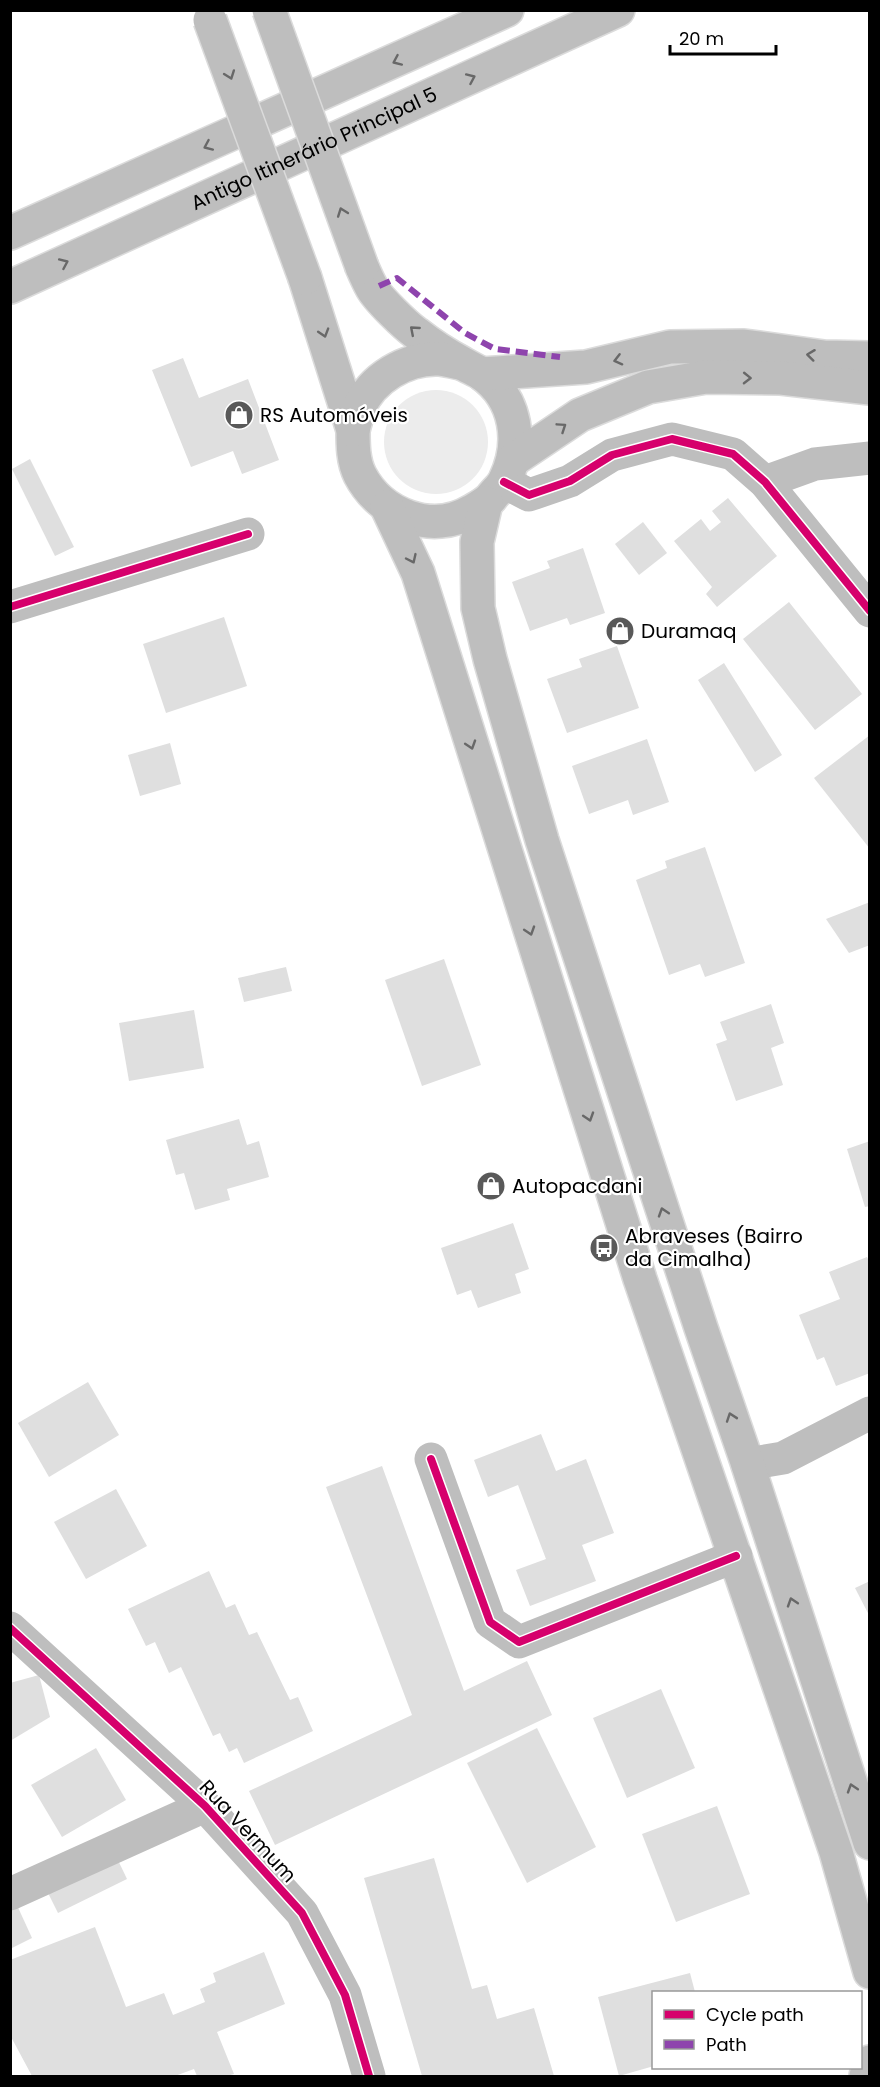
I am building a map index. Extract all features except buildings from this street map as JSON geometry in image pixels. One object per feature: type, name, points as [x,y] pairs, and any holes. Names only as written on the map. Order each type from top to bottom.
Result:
[{"type":"main road","points":[[269,10],[372,289],[415,332],[472,369],[500,391],[511,412],[516,436],[501,482],[477,542],[478,608],[490,659],[546,851],[870,1843]]},
{"type":"main road","points":[[10,233],[507,10]]},
{"type":"main road","name":"Antigo Itinerário Principal 5","points":[[10,287],[618,10]]},
{"type":"main road","points":[[208,15],[305,278],[353,430]]},
{"type":"main road","points":[[870,358],[824,357],[744,346],[670,347],[586,367],[472,369],[437,359],[413,362],[391,371],[368,393],[360,407],[353,430],[353,452],[359,473],[371,492],[387,507],[411,518],[437,522],[463,516],[580,415],[648,387],[706,377],[782,378],[870,388]]},
{"type":"main road","points":[[501,482],[529,495],[570,481],[612,455],[672,439],[733,454],[765,482],[870,611]]},
{"type":"main road","points":[[765,482],[815,464],[870,458]]},
{"type":"main road","points":[[387,507],[418,573],[634,1260],[836,1852],[870,1972]]},
{"type":"main road","points":[[10,608],[248,534]]},
{"type":"main road","points":[[748,1464],[783,1458],[870,1413]]},
{"type":"main road","points":[[431,1459],[490,1622],[519,1642],[736,1556]]},
{"type":"main road","name":"Rua Vermum","points":[[16,1642],[205,1806],[302,1913],[345,1995],[369,2076]]},
{"type":"main road","points":[[10,1894],[205,1806]]},
{"type":"main road","points":[[866,2076],[870,2062]]},
{"type":"shaded area","points":[[436,390],[456,394],[473,405],[484,422],[488,442],[484,462],[473,479],[456,490],[436,494],[416,490],[399,479],[388,462],[384,442],[388,422],[399,405],[416,394]]},
{"type":"marked path","points":[[379,286],[397,278],[465,333],[495,349],[560,357]]},
{"type":"cycle path","points":[[504,482],[529,495],[570,481],[612,455],[672,439],[733,454],[765,482],[870,611]]},
{"type":"cycle path","points":[[10,607],[248,534]]},
{"type":"cycle path","points":[[431,1459],[490,1622],[519,1642],[736,1556]]},
{"type":"cycle path","points":[[10,1628],[205,1806],[302,1913],[345,1995],[369,2076]]},
{"type":"place","name":"RS Automóveis","points":[[239,415]]},
{"type":"place","name":"Duramaq","points":[[620,631]]},
{"type":"place","name":"Autopacdani","points":[[491,1186]]},
{"type":"place","name":"Abraveses (Bairro da Cimalha)","points":[[604,1248]]}]
